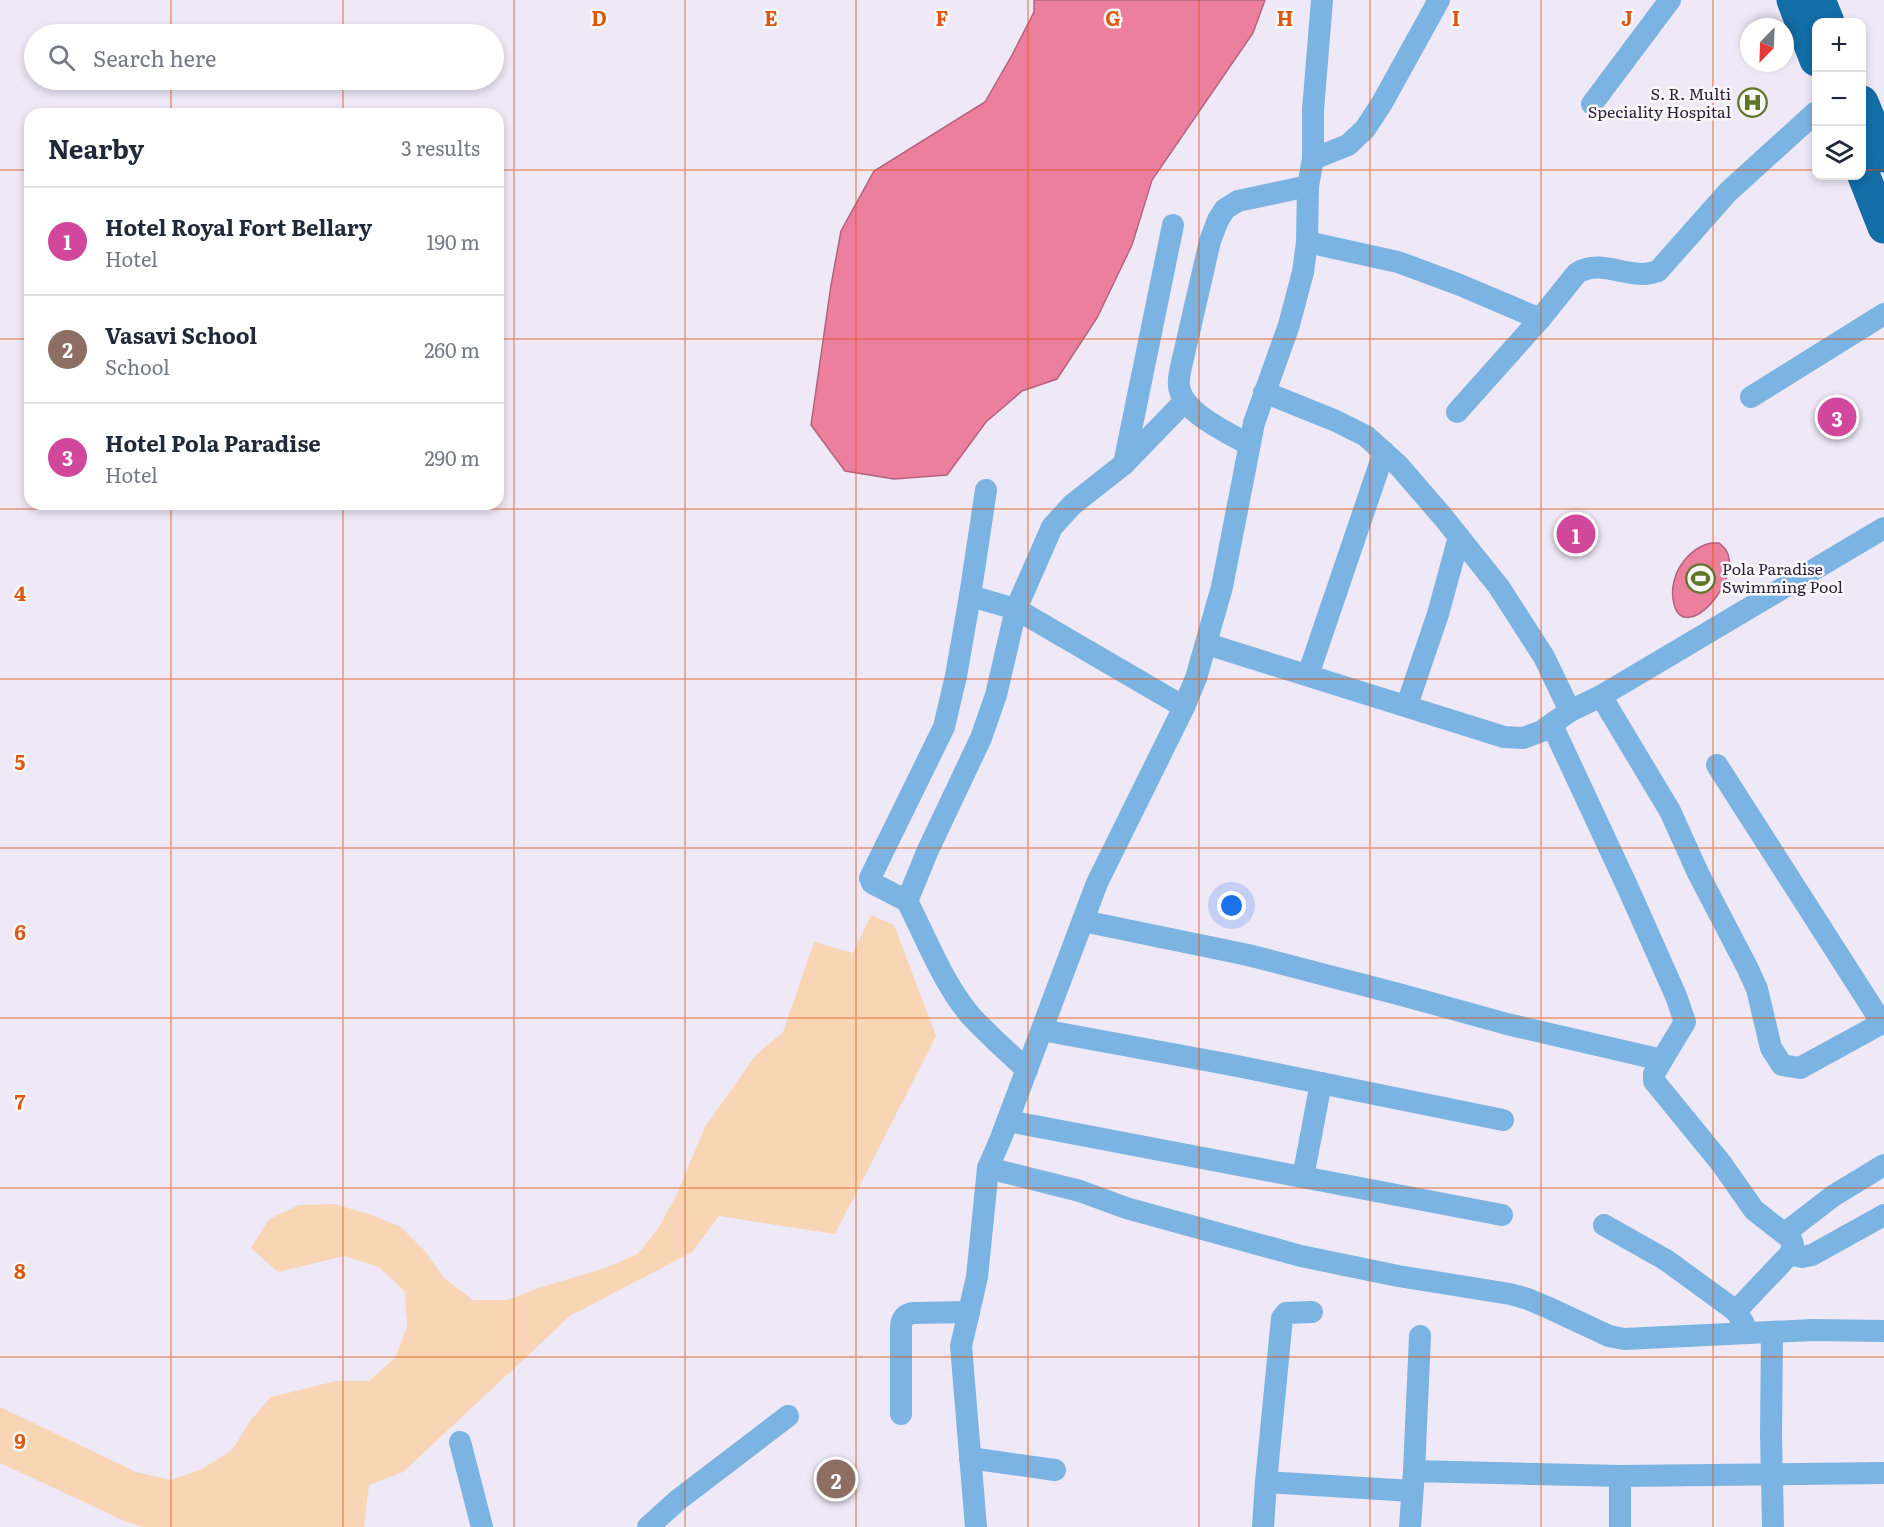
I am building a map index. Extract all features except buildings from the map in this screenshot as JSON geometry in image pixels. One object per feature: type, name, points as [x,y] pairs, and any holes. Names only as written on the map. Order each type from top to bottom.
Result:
[{"type":"highway","points":[[1793,0],[1812,50]]},
{"type":"highway","points":[[1819,0],[1826,18]]},
{"type":"highway","points":[[1866,116],[1878,158],[1884,227]]},
{"type":"street","points":[[976,1527],[961,1346],[977,1277],[988,1168],[1097,883],[1184,707],[1207,644],[1222,587],[1249,445],[1264,392],[1289,325],[1303,272],[1307,242],[1308,186],[1313,159],[1313,110],[1322,0]]},
{"type":"street","points":[[1313,159],[1348,145],[1365,129],[1382,103],[1439,0]]},
{"type":"street","points":[[1592,104],[1670,0]]},
{"type":"street","points":[[1457,412],[1540,319],[1577,273],[1585,268],[1595,267],[1640,274],[1658,271],[1728,192],[1812,116]]},
{"type":"street","points":[[1249,445],[1205,419],[1184,402],[1179,386],[1181,367],[1210,242],[1218,219],[1225,209],[1238,201],[1308,186]]},
{"type":"street","points":[[1124,464],[1173,225]]},
{"type":"street","points":[[1307,242],[1398,262],[1540,319]]},
{"type":"street","points":[[1751,397],[1884,314]]},
{"type":"street","points":[[1264,392],[1336,421],[1366,436],[1399,466],[1499,587],[1544,657],[1570,711]]},
{"type":"street","points":[[907,901],[928,850],[981,738],[996,695],[1016,609],[1052,527],[1072,505],[1124,464],[1184,402]]},
{"type":"street","points":[[1308,675],[1384,452]]},
{"type":"street","points":[[986,490],[956,676],[944,727],[870,878],[877,887],[907,901],[959,999],[970,1014],[1027,1070]]},
{"type":"street","points":[[1207,644],[1504,736],[1523,738],[1542,731],[1570,711],[1601,696],[1884,528]]},
{"type":"street","points":[[1407,705],[1438,614],[1459,537]]},
{"type":"street","points":[[970,596],[1016,609],[1184,707]]},
{"type":"street","points":[[1601,696],[1670,811],[1698,873],[1747,967],[1757,989],[1771,1048],[1782,1065],[1800,1068],[1883,1023],[1717,765]]},
{"type":"street","points":[[1552,725],[1628,888],[1685,1022],[1654,1074],[1654,1081],[1721,1163],[1754,1210],[1802,1257],[1812,1255],[1884,1215]]},
{"type":"street","points":[[1083,921],[1248,955],[1507,1024],[1662,1060]]},
{"type":"street","points":[[1042,1030],[1503,1120]]},
{"type":"street","points":[[1303,1177],[1321,1083]]},
{"type":"street","points":[[1008,1120],[1502,1215]]},
{"type":"street","points":[[1736,1311],[1788,1243],[1833,1196],[1884,1165]]},
{"type":"street","points":[[988,1168],[1080,1191],[1126,1208],[1301,1256],[1398,1276],[1510,1294],[1528,1299],[1608,1336],[1624,1339],[1813,1330],[1884,1331]]},
{"type":"street","points":[[1604,1225],[1666,1260],[1736,1311],[1761,1333],[1772,1474],[1773,1527]]},
{"type":"street","points":[[901,1414],[900,1326],[902,1319],[907,1314],[914,1313],[969,1312]]},
{"type":"street","points":[[1263,1527],[1282,1318],[1286,1313],[1312,1312]]},
{"type":"street","points":[[1410,1527],[1420,1336]]},
{"type":"street","points":[[648,1527],[678,1500],[788,1416]]},
{"type":"street","points":[[460,1442],[482,1527]]},
{"type":"street","points":[[970,1458],[1054,1470]]},
{"type":"street","points":[[1266,1482],[1884,1473]]},
{"type":"street","points":[[1620,1476],[1620,1527]]},
{"type":"shaded area","points":[[1034,0],[1265,0],[1253,33],[1152,180],[1132,245],[1097,318],[1057,379],[1022,391],[986,422],[947,475],[894,479],[845,471],[811,425],[841,231],[874,171],[985,102],[1034,12]]},
{"type":"shaded area","name":"Pola Paradise Swimming Pool","points":[[1711,543],[1719,543],[1726,550],[1729,562],[1727,577],[1711,604],[1700,613],[1689,617],[1680,615],[1674,604],[1673,596],[1677,572],[1691,553]]},
{"type":"shaded area","points":[[871,915],[894,925],[936,1036],[835,1234],[719,1216],[692,1252],[570,1316],[403,1472],[369,1485],[364,1527],[143,1527],[127,1522],[0,1463],[0,1407],[136,1472],[171,1480],[202,1469],[232,1450],[251,1420],[271,1397],[336,1381],[369,1381],[395,1358],[407,1327],[405,1292],[379,1267],[344,1256],[278,1272],[251,1248],[269,1219],[299,1205],[334,1204],[369,1214],[401,1227],[424,1250],[444,1278],[473,1300],[507,1300],[605,1268],[638,1254],[659,1227],[676,1196],[705,1127],[755,1056],[783,1032],[814,942],[853,953]]},
{"type":"place","name":"S. R. Multi Speciality Hospital","points":[[1752,103]]},
{"type":"place","name":"Hotel Pola Paradise","points":[[1837,417]]},
{"type":"place","name":"Hotel Royal Fort Bellary","points":[[1576,534]]},
{"type":"place","name":"Pola Paradise Swimming Pool","points":[[1701,578]]},
{"type":"place","name":"Vasavi School","points":[[836,1479]]}]
